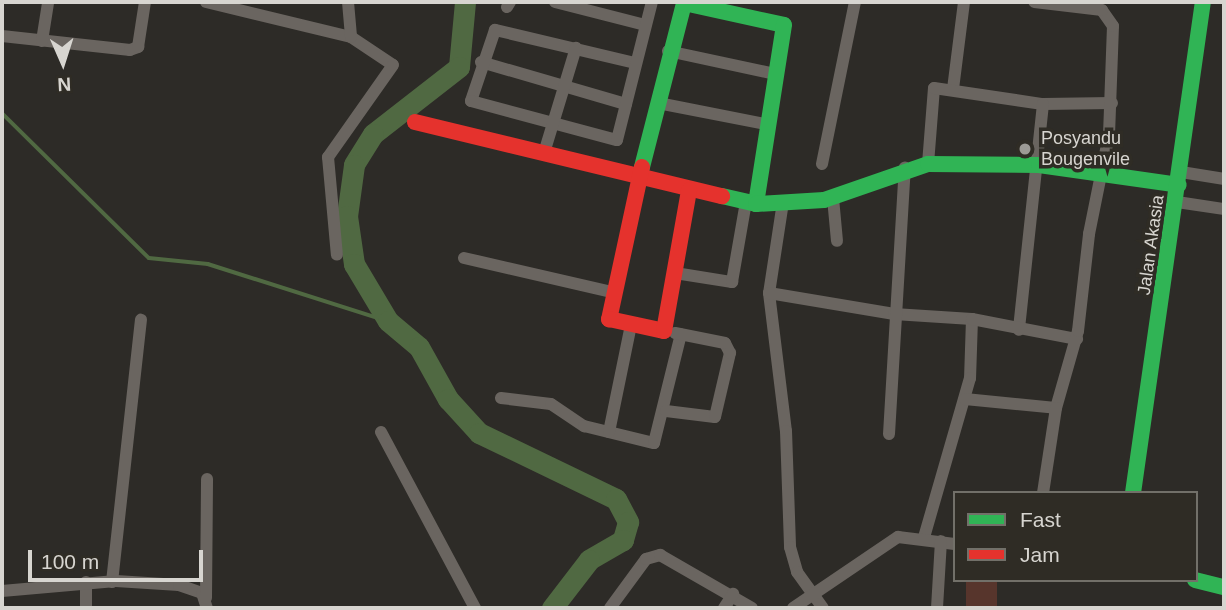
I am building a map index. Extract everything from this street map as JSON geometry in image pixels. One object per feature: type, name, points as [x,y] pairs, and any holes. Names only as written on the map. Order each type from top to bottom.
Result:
[{"type":"street","points":[[42,41],[48,2]]},
{"type":"street","points":[[2,36],[122,52],[138,47],[145,2]]},
{"type":"street","points":[[206,2],[230,5],[351,37],[393,65],[328,158],[337,255]]},
{"type":"street","points":[[348,2],[351,37]]},
{"type":"street","points":[[555,2],[645,25]]},
{"type":"street","points":[[635,63],[499,29],[491,32],[481,62],[474,104],[614,141],[652,2]]},
{"type":"street","points":[[822,164],[855,2]]},
{"type":"street","points":[[953,89],[964,2]]},
{"type":"street","points":[[1034,2],[1110,16],[1112,103],[1077,339],[1056,408],[1043,491]]},
{"type":"street","name":"Jalan Akasia","points":[[1133,491],[1177,202],[1203,2]]},
{"type":"street","points":[[666,411],[710,419],[723,389],[729,345],[631,325],[607,316],[681,4],[780,22],[775,74],[751,203],[732,282],[675,273]]},
{"type":"street","points":[[544,153],[550,125],[576,48]]},
{"type":"street","points":[[668,51],[775,74]]},
{"type":"street","points":[[481,62],[562,88],[626,104]]},
{"type":"street","points":[[928,163],[931,94],[937,87],[1044,104],[1112,103]]},
{"type":"street","points":[[658,103],[765,124]]},
{"type":"street","points":[[1019,330],[1044,104]]},
{"type":"street","points":[[415,122],[638,178],[751,203],[833,198],[905,167],[928,163],[1039,165],[1090,176],[1101,171],[1180,179],[1224,179]]},
{"type":"street","points":[[889,434],[894,314],[905,167]]},
{"type":"street","points":[[664,331],[689,190]]},
{"type":"street","points":[[833,198],[837,241]]},
{"type":"street","points":[[782,202],[769,293],[786,431],[791,555],[818,594],[823,608]]},
{"type":"street","points":[[1177,202],[1224,209]]},
{"type":"street","points":[[464,258],[611,292]]},
{"type":"street","points":[[769,293],[894,314],[972,319],[1077,339]]},
{"type":"street","points":[[924,537],[965,399],[972,319]]},
{"type":"street","points":[[112,582],[141,320]]},
{"type":"street","points":[[608,432],[631,325]]},
{"type":"street","points":[[500,398],[561,407],[584,426],[654,443],[666,411],[681,334]]},
{"type":"street","points":[[965,399],[1056,408]]},
{"type":"street","points":[[381,432],[475,608]]},
{"type":"street","points":[[207,479],[208,606]]},
{"type":"street","points":[[793,608],[818,594],[887,542],[924,537],[953,544]]},
{"type":"street","points":[[937,608],[941,541]]},
{"type":"street","points":[[610,608],[652,555],[733,594],[752,608]]},
{"type":"street","points":[[1198,581],[1224,587]]},
{"type":"street","points":[[86,582],[86,608]]},
{"type":"street","points":[[2,591],[86,582],[180,585],[208,606]]},
{"type":"street","points":[[724,608],[733,594]]},
{"type":"shaded area","points":[[966,582],[997,582],[997,607],[966,607]]},
{"type":"waterway","points":[[465,2],[459,67],[373,134],[354,165],[347,216],[354,264],[388,321],[419,347],[448,399],[479,433],[616,499],[628,522],[623,540],[589,560],[552,608]]},
{"type":"waterway","points":[[2,113],[149,258],[208,264],[388,321]]},
{"type":"traffic: fast","points":[[1133,491],[1203,2]]},
{"type":"traffic: fast","points":[[642,167],[684,3],[784,25],[756,204]]},
{"type":"traffic: fast","points":[[722,196],[756,204],[824,200],[928,164],[1039,165],[1179,185]]},
{"type":"traffic: fast","points":[[1198,581],[1224,587]]},
{"type":"traffic: jam","points":[[415,122],[722,196]]},
{"type":"traffic: jam","points":[[642,167],[609,319],[664,331],[689,190]]},
{"type":"place","name":"Posyandu Bougenvile","points":[[1025,149]]}]
